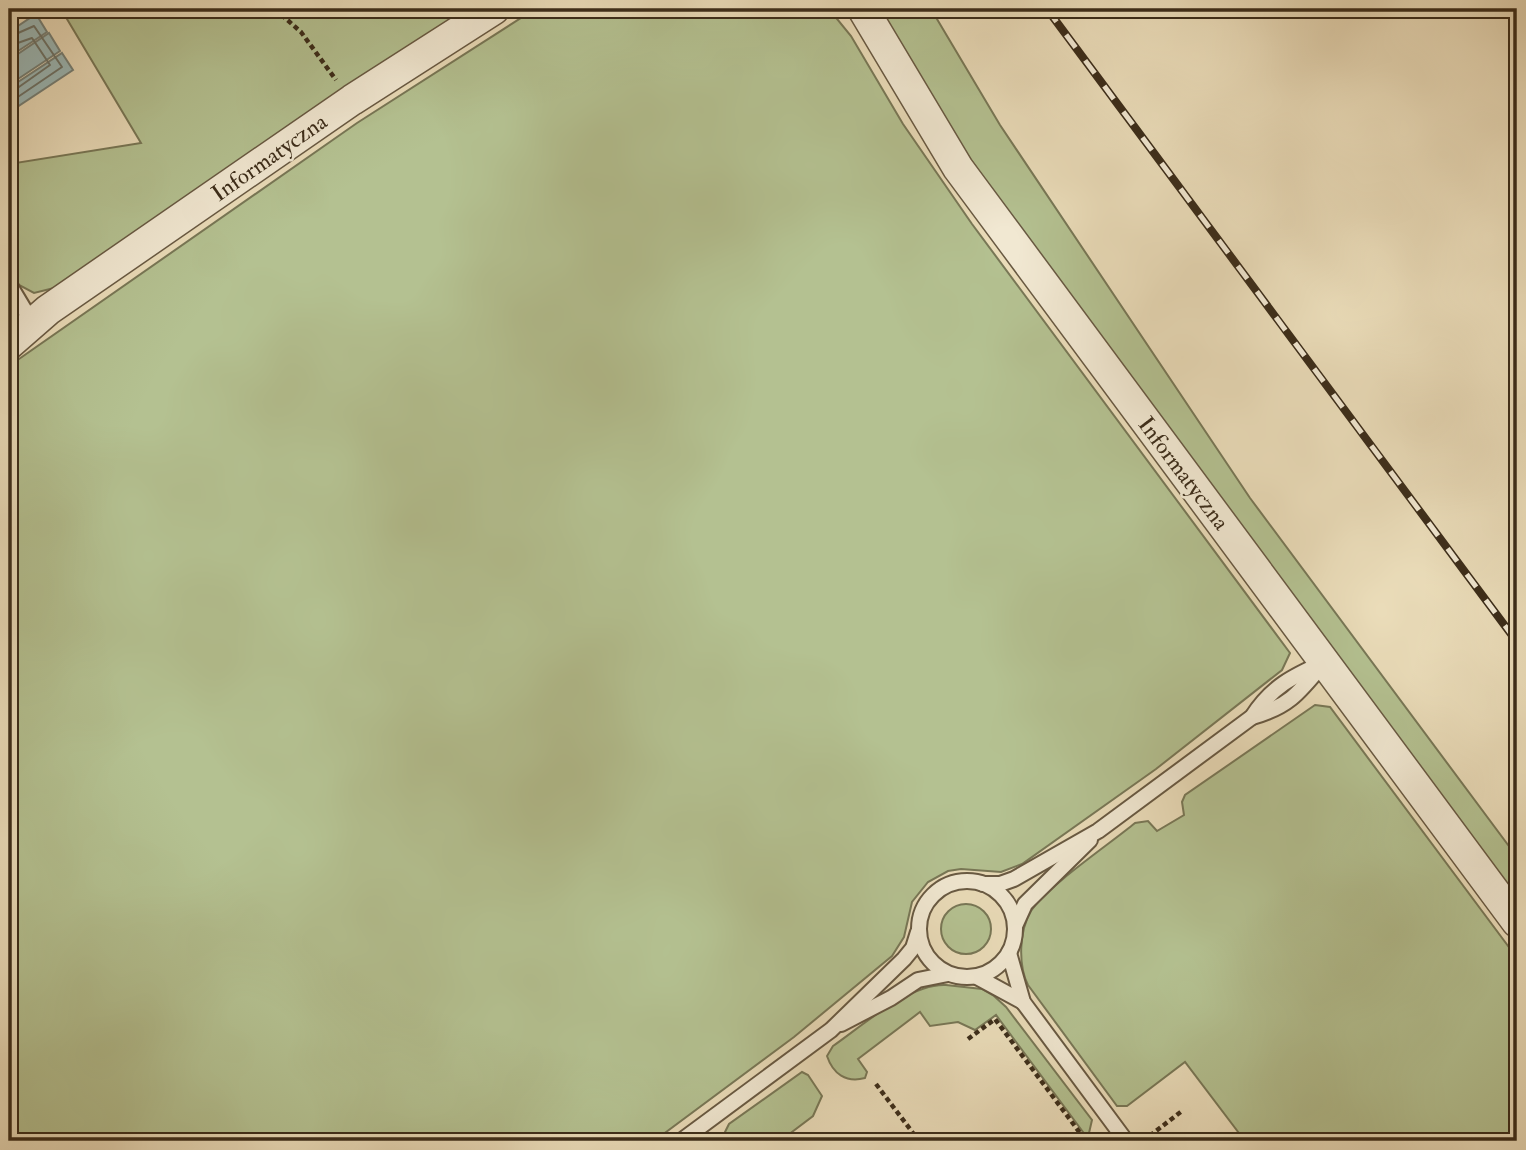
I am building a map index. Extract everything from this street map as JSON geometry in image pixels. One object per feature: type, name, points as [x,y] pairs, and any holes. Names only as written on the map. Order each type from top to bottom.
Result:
[{"type":"street","name":"Informatyczna","points":[[9,344],[29,319],[352,100],[494,9]]},
{"type":"street","name":"Informatyczna","points":[[862,11],[958,168],[1517,922]]},
{"type":"lane","points":[[9,284],[29,319]]},
{"type":"lane","points":[[681,1141],[831,1030],[904,959],[913,948],[919,918],[932,895],[956,881],[1000,884],[1014,879],[1098,831],[1252,717],[1266,695],[1287,679],[1325,662]]},
{"type":"lane","points":[[977,976],[1001,963],[1009,953],[1015,926],[1025,904],[1098,831]]},
{"type":"lane","points":[[984,884],[1006,900],[1015,926]]},
{"type":"lane","points":[[918,932],[928,958],[950,974]]},
{"type":"lane","points":[[1009,953],[1023,1002],[1126,1141]]},
{"type":"lane","points":[[831,1030],[891,999],[918,980],[933,975],[977,976],[1023,1002]]},
{"type":"path","points":[[275,9],[301,32],[352,100]]},
{"type":"path","points":[[968,1039],[995,1019],[1086,1141]]},
{"type":"path","points":[[876,1084],[919,1141]]},
{"type":"path","points":[[1143,1141],[1182,1111]]},
{"type":"green space","points":[[61,9],[469,9],[301,117],[58,287],[34,293],[19,285],[9,269],[9,164],[141,143]]},
{"type":"green space","points":[[535,9],[829,9],[851,36],[903,124],[972,224],[1290,653],[1282,670],[1156,769],[1022,864],[1001,872],[961,869],[948,871],[928,882],[912,902],[904,937],[892,956],[794,1037],[654,1141],[9,1141],[9,366],[357,123]]},
{"type":"green space","points":[[878,9],[931,9],[1000,125],[1250,498],[1517,857],[1517,900],[983,177],[945,123]]},
{"type":"green space","points":[[1315,705],[1330,707],[1517,958],[1517,1141],[1245,1141],[1185,1062],[1127,1106],[1117,1106],[1028,985],[1021,958],[1024,928],[1031,911],[1050,890],[1135,823],[1148,821],[1157,831],[1184,815],[1182,802],[1185,795]]},
{"type":"green space","points":[[966,904],[984,911],[991,929],[984,947],[966,954],[948,947],[941,929],[948,911]]},
{"type":"green space","points":[[946,985],[982,989],[1006,1007],[1092,1120],[1086,1136],[996,1015],[975,1030],[958,1022],[930,1026],[920,1012],[858,1059],[867,1072],[865,1078],[846,1078],[833,1068],[827,1056],[833,1046],[872,1017],[917,991]]},
{"type":"green space","points":[[802,1072],[808,1075],[822,1096],[813,1116],[780,1141],[730,1141],[725,1132],[729,1124]]},
{"type":"water","points":[[36,14],[47,32],[9,57],[9,32]]},
{"type":"water","points":[[49,33],[60,51],[9,85],[9,60]]},
{"type":"water","points":[[62,53],[73,70],[14,109],[9,100],[9,88]]},
{"type":"railway","points":[[1047,9],[1517,642]]}]
